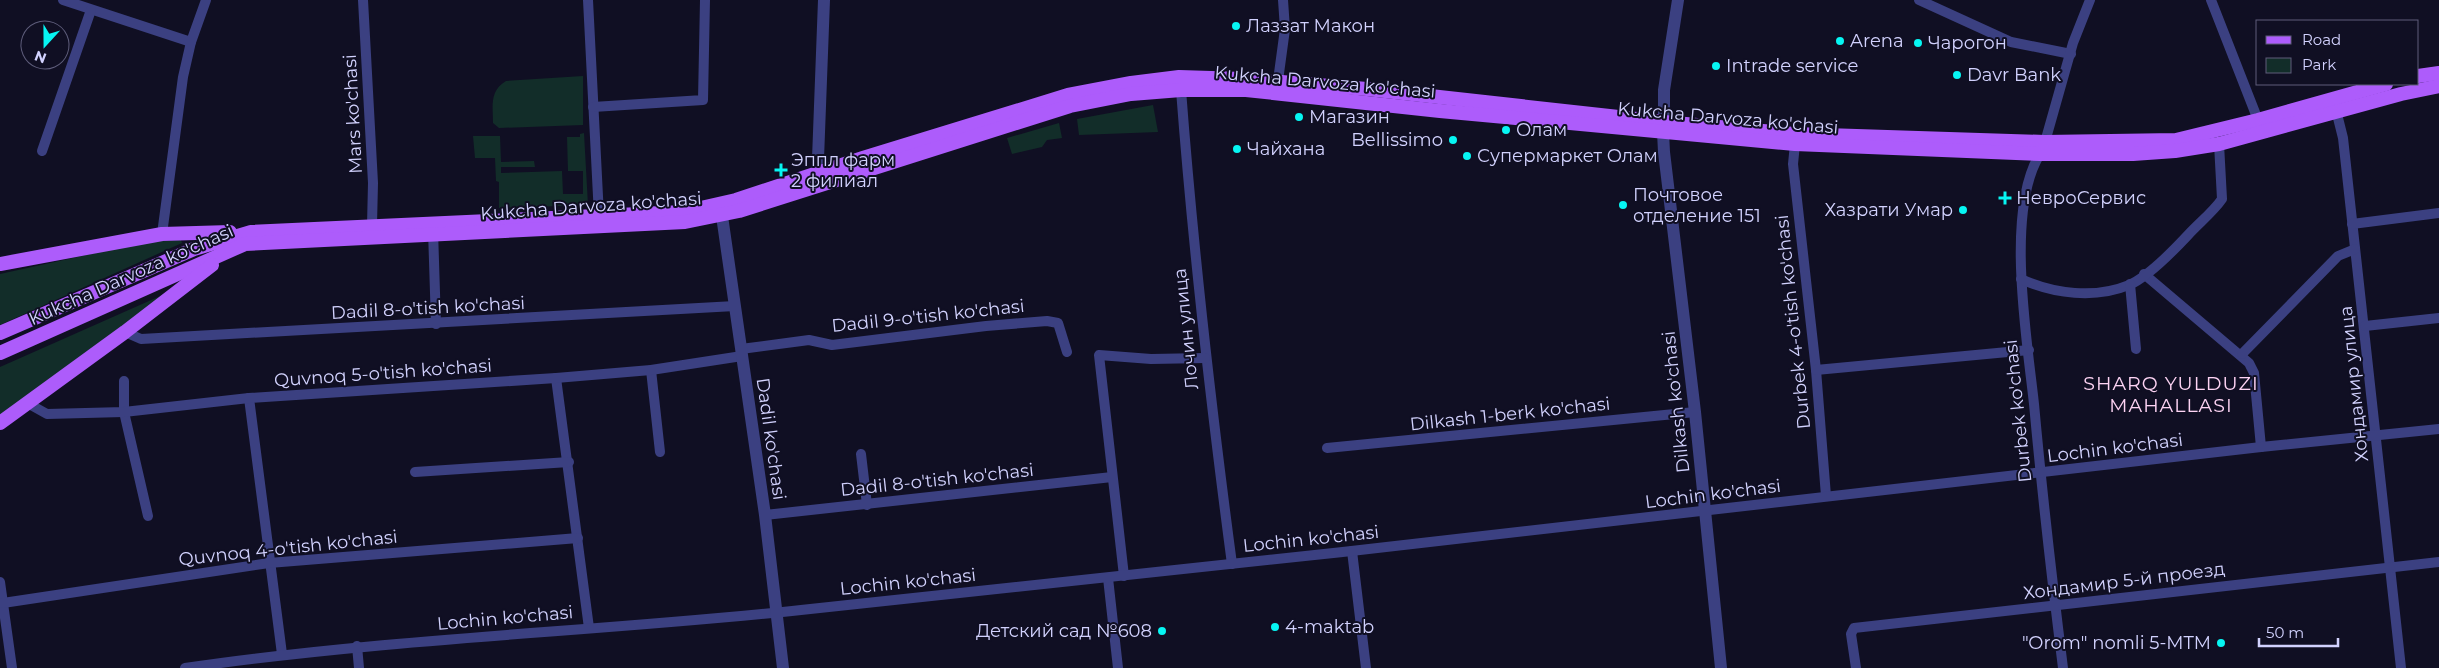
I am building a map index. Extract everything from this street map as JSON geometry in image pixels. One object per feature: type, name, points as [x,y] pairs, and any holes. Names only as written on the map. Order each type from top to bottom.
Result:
[{"type":"main road","points":[[2419,76],[2439,73]]},
{"type":"main road","name":"Kukcha Darvoza ko'chasi","points":[[0,333],[194,249],[251,232],[433,229],[599,221],[722,210],[823,177],[1070,106],[1180,84],[1277,87],[1795,139],[2154,153],[2219,144],[2401,94],[2439,86]]},
{"type":"main road","name":"Kukcha Darvoza ko'chasi","points":[[2043,148],[2170,140],[2197,136],[2382,85]]},
{"type":"main road","name":"Kukcha Darvoza ko'chasi","points":[[0,353],[233,248],[257,242],[372,231]]},
{"type":"main road","points":[[0,264],[105,243],[162,234],[251,232]]},
{"type":"main road","points":[[0,423],[29,404],[125,332],[233,248]]},
{"type":"street","points":[[63,0],[191,42]]},
{"type":"street","points":[[162,234],[182,86],[191,42],[206,0]]},
{"type":"street","name":"Mars ko'chasi","points":[[372,0],[363,0],[373,183],[372,231]]},
{"type":"street","points":[[588,0],[599,221]]},
{"type":"street","points":[[593,107],[703,100],[705,0]]},
{"type":"street","points":[[823,177],[818,158],[824,0]]},
{"type":"street","points":[[1277,87],[1285,29],[1283,0]]},
{"type":"street","name":"Dilkash ko'chasi","points":[[1678,0],[1664,90],[1664,159],[1696,412],[1721,668]]},
{"type":"street","points":[[1919,0],[2011,42],[2071,54]]},
{"type":"street","name":"Durbek ko'chasi","points":[[2063,668],[2040,473],[2021,280],[2023,218],[2032,167],[2043,148],[2071,54],[2090,0]]},
{"type":"street","points":[[2224,0],[2212,2],[2258,120]]},
{"type":"street","points":[[42,151],[91,10]]},
{"type":"street","name":"Лочин улица","points":[[1180,84],[1189,204],[1205,358],[1232,564]]},
{"type":"street","name":"Хондамир улица","points":[[2333,98],[2343,138],[2401,668]]},
{"type":"street","name":"Durbek 4-o'tish ko'chasi","points":[[1795,139],[1793,164],[1816,370],[1826,496]]},
{"type":"street","points":[[2021,280],[2039,287],[2071,293],[2101,292],[2130,284],[2171,254],[2222,199],[2224,195],[2219,144]]},
{"type":"street","name":"Dadil ko'chasi","points":[[722,210],[765,515],[782,668]]},
{"type":"street","points":[[2352,224],[2439,214]]},
{"type":"street","points":[[433,229],[436,324]]},
{"type":"street","points":[[2242,354],[2338,256],[2355,249]]},
{"type":"street","points":[[2144,274],[2242,354],[2249,363],[2254,373],[2261,447]]},
{"type":"street","points":[[2130,284],[2136,349]]},
{"type":"street","name":"Dadil 8-o'tish ko'chasi","points":[[125,332],[141,339],[735,306]]},
{"type":"street","points":[[2365,326],[2439,318]]},
{"type":"street","name":"Dadil 9-o'tish ko'chasi","points":[[741,352],[809,340],[832,345],[1047,320],[1058,323],[1067,352]]},
{"type":"street","points":[[1816,370],[2028,350]]},
{"type":"street","name":"Quvnoq 5-o'tish ko'chasi","points":[[29,404],[47,414],[124,412],[249,398],[651,370],[741,352]]},
{"type":"street","points":[[1124,576],[1099,355],[1150,359],[1205,358]]},
{"type":"street","points":[[651,370],[660,452]]},
{"type":"street","points":[[556,378],[589,628]]},
{"type":"street","points":[[124,381],[124,412],[148,516]]},
{"type":"street","points":[[249,398],[282,654]]},
{"type":"street","name":"Dilkash 1-berk ko'chasi","points":[[1327,448],[1696,412]]},
{"type":"street","name":"Lochin ko'chasi","points":[[184,668],[282,654],[357,646],[777,612],[1108,578],[2261,447],[2377,437],[2439,429]]},
{"type":"street","points":[[860,454],[866,505]]},
{"type":"street","points":[[415,472],[568,462]]},
{"type":"street","name":"Dadil 8-o'tish ko'chasi","points":[[765,515],[1112,477]]},
{"type":"street","name":"Quvnoq 4-o'tish ko'chasi","points":[[3,603],[269,563],[578,538]]},
{"type":"street","points":[[1352,551],[1366,668]]},
{"type":"street","name":"Хондамир 5-й проезд","points":[[1856,668],[1851,634],[1854,628],[2439,562]]},
{"type":"street","points":[[1108,578],[1118,668]]},
{"type":"street","points":[[0,582],[12,668]]},
{"type":"street","points":[[357,646],[359,668]]},
{"type":"green space","points":[[583,76],[583,125],[499,128],[493,123],[494,94],[506,81]]},
{"type":"green space","points":[[1153,105],[1158,132],[1079,135],[1077,119]]},
{"type":"green space","points":[[1059,123],[1062,138],[1047,140],[1042,147],[1012,154],[1007,138]]},
{"type":"green space","points":[[584,133],[588,205],[499,208],[499,182],[496,181],[495,158],[475,158],[473,136],[500,136],[501,162],[534,161],[535,167],[501,167],[501,173],[562,171],[563,194],[583,194],[583,171],[568,171],[567,137],[580,137],[580,134]]},
{"type":"green space","points":[[181,240],[182,243],[0,325],[0,274],[141,243]]},
{"type":"green space","points":[[167,293],[0,415],[0,367]]},
{"type":"place","name":"Лаззат Макон","points":[[1236,26]]},
{"type":"place","name":"Arena","points":[[1840,41]]},
{"type":"place","name":"Чарогон","points":[[1918,43]]},
{"type":"place","name":"Intrade service","points":[[1716,66]]},
{"type":"place","name":"Davr Bank","points":[[1957,75]]},
{"type":"place","name":"Магазин","points":[[1299,117]]},
{"type":"place","name":"Олам","points":[[1506,130]]},
{"type":"place","name":"Bellissimo","points":[[1453,140]]},
{"type":"place","name":"Чайхана","points":[[1237,149]]},
{"type":"place","name":"Супермаркет Олам","points":[[1467,156]]},
{"type":"place","name":"Эппл фарм 2 филиал","points":[[781,170]]},
{"type":"place","name":"НевроСервис","points":[[2005,198]]},
{"type":"place","name":"Почтовое отделение 151","points":[[1623,205]]},
{"type":"place","name":"Хазрати Умар","points":[[1963,210]]},
{"type":"place","name":"4-maktab","points":[[1275,627]]},
{"type":"place","name":"Детский сад №608","points":[[1162,631]]},
{"type":"place","name":"\"Orom\" nomli 5-MTM","points":[[2221,643]]},
{"type":"district","name":"SHARQ YULDUZI MAHALLASI","points":[[2171,394]]}]
